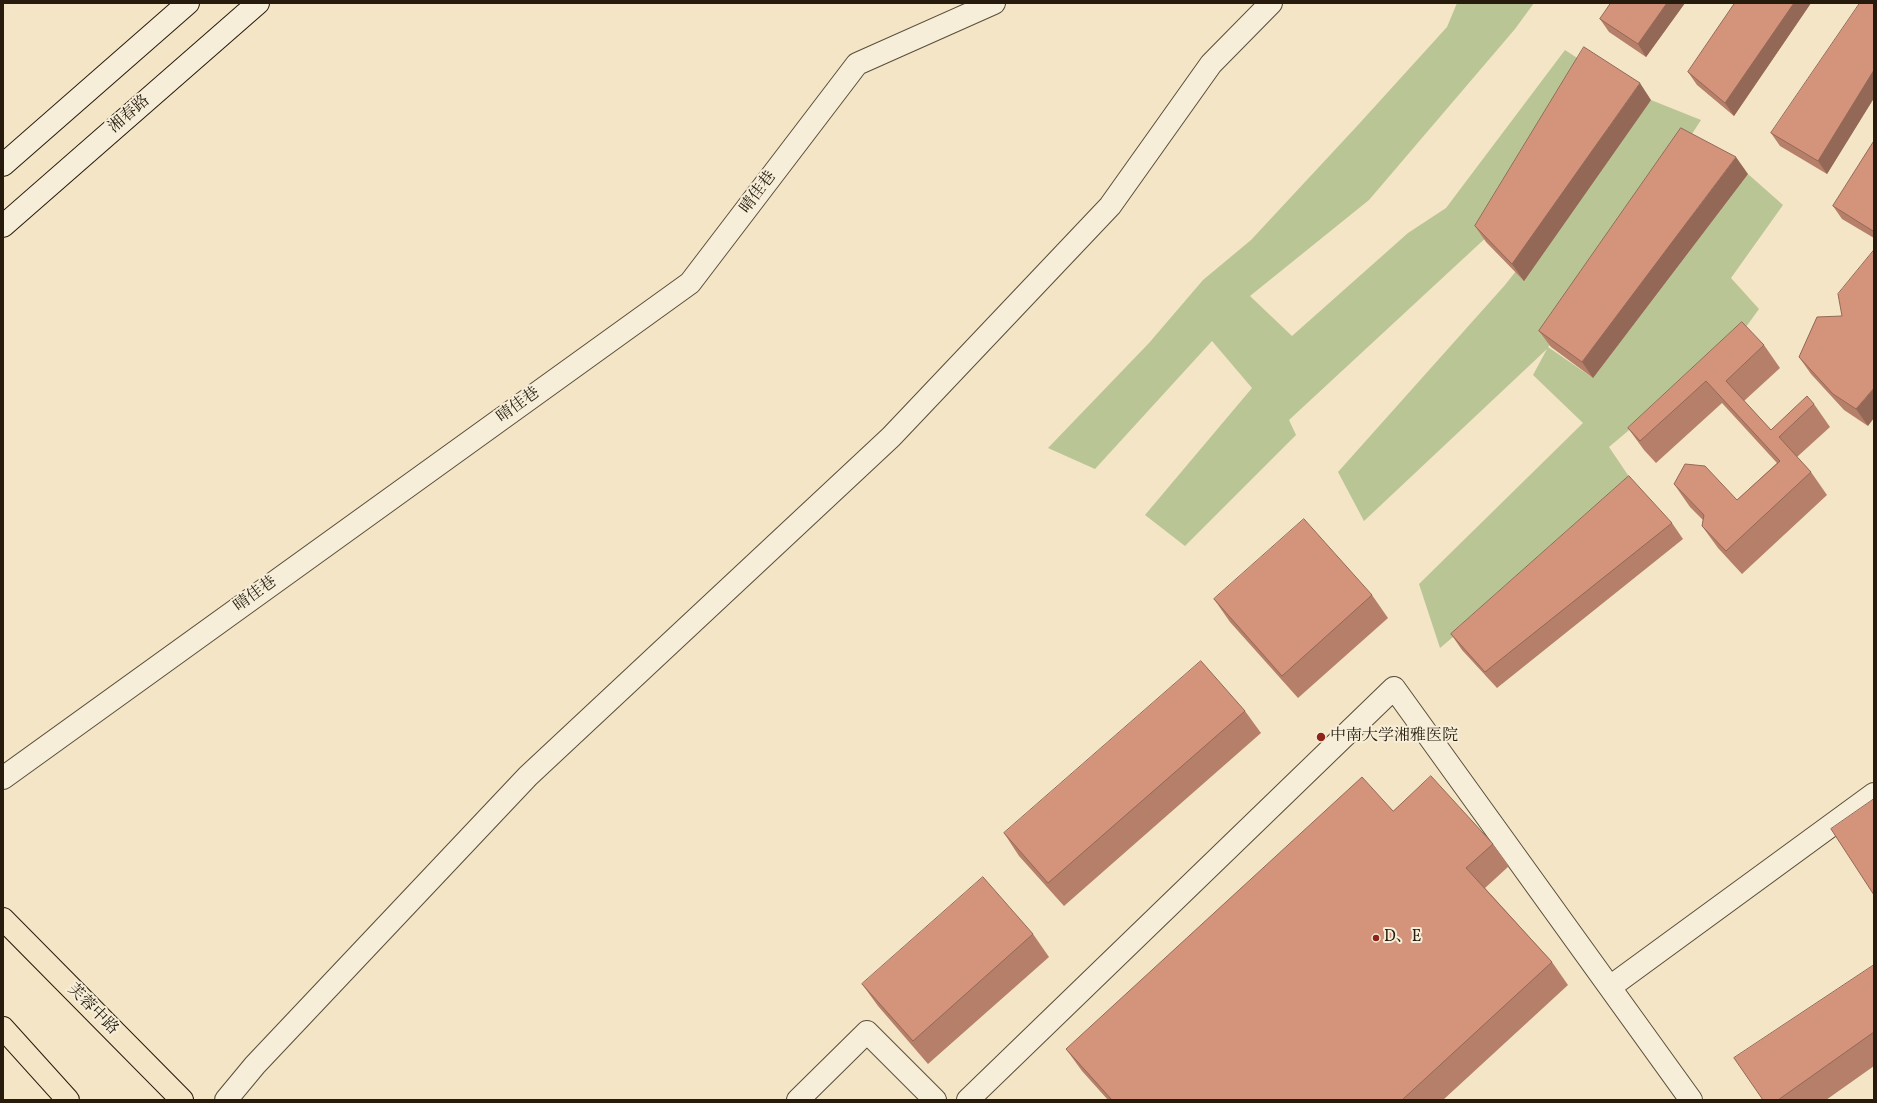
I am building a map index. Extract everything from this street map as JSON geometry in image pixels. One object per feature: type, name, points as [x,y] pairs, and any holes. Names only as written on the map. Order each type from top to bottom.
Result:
[{"type":"main road","name":"芙蓉中路","points":[[3,919],[182,1100]]},
{"type":"main road","points":[[3,1028],[68,1100]]},
{"type":"street","points":[[3,165],[188,3]]},
{"type":"street","name":"湘春路","points":[[3,226],[258,3]]},
{"type":"street","name":"晴佳巷","points":[[3,778],[690,283],[857,64],[994,3]]},
{"type":"street","points":[[226,1100],[254,1065],[528,776],[891,437],[1110,206],[1211,64],[1271,3]]},
{"type":"street","points":[[968,1100],[1394,688],[1691,1100]]},
{"type":"street","points":[[1610,987],[1874,794]]},
{"type":"street","points":[[798,1100],[867,1032],[935,1100]]},
{"type":"green space","points":[[1457,3],[1534,3],[1515,29],[1369,200],[1250,296],[1292,336],[1408,233],[1446,208],[1565,50],[1588,65],[1491,233],[1289,420],[1296,435],[1185,546],[1145,515],[1252,388],[1212,341],[1095,469],[1048,448],[1149,343],[1203,280],[1251,240],[1358,125],[1447,27]]},
{"type":"green space","points":[[1651,100],[1701,120],[1599,278],[1558,338],[1548,347],[1593,378],[1748,174],[1783,205],[1731,278],[1759,309],[1738,338],[1609,447],[1634,484],[1440,648],[1419,584],[1583,423],[1533,375],[1547,349],[1364,521],[1338,472],[1505,285]]},
{"type":"building","points":[[1611,3],[1667,3],[1638,44],[1600,19]]},
{"type":"building","points":[[1735,3],[1794,3],[1725,103],[1688,72]]},
{"type":"building","points":[[1860,3],[1874,3],[1874,70],[1818,161],[1771,133]]},
{"type":"building","points":[[1584,47],[1640,83],[1512,264],[1475,226]]},
{"type":"building","points":[[1681,128],[1736,157],[1582,362],[1539,331]]},
{"type":"building","points":[[1874,141],[1874,229],[1873,231],[1833,206]]},
{"type":"building","points":[[1874,250],[1874,388],[1856,409],[1833,394],[1799,357],[1817,317],[1842,316],[1838,294]]},
{"type":"building","points":[[1742,322],[1764,345],[1726,381],[1771,430],[1807,396],[1814,404],[1779,437],[1811,472],[1726,551],[1702,526],[1704,515],[1674,484],[1685,464],[1705,466],[1737,500],[1780,461],[1706,381],[1640,441],[1628,428]]},
{"type":"building","points":[[1629,476],[1672,523],[1485,672],[1451,634]]},
{"type":"building","points":[[1304,519],[1372,595],[1282,676],[1214,599]]},
{"type":"building","points":[[1201,661],[1245,711],[1048,883],[1004,833]]},
{"type":"building","name":"D、E","points":[[1431,776],[1493,844],[1466,868],[1552,962],[1402,1100],[1112,1100],[1066,1049],[1362,777],[1393,811]]},
{"type":"building","points":[[1874,799],[1874,895],[1831,829]]},
{"type":"building","points":[[983,877],[1033,934],[913,1041],[862,984]]},
{"type":"building","points":[[1874,965],[1874,1032],[1778,1100],[1763,1100],[1734,1058]]},
{"type":"place","name":"中南大学湘雅医院","points":[[1321,737]]},
{"type":"place","name":"D、E","points":[[1376,938]]}]
